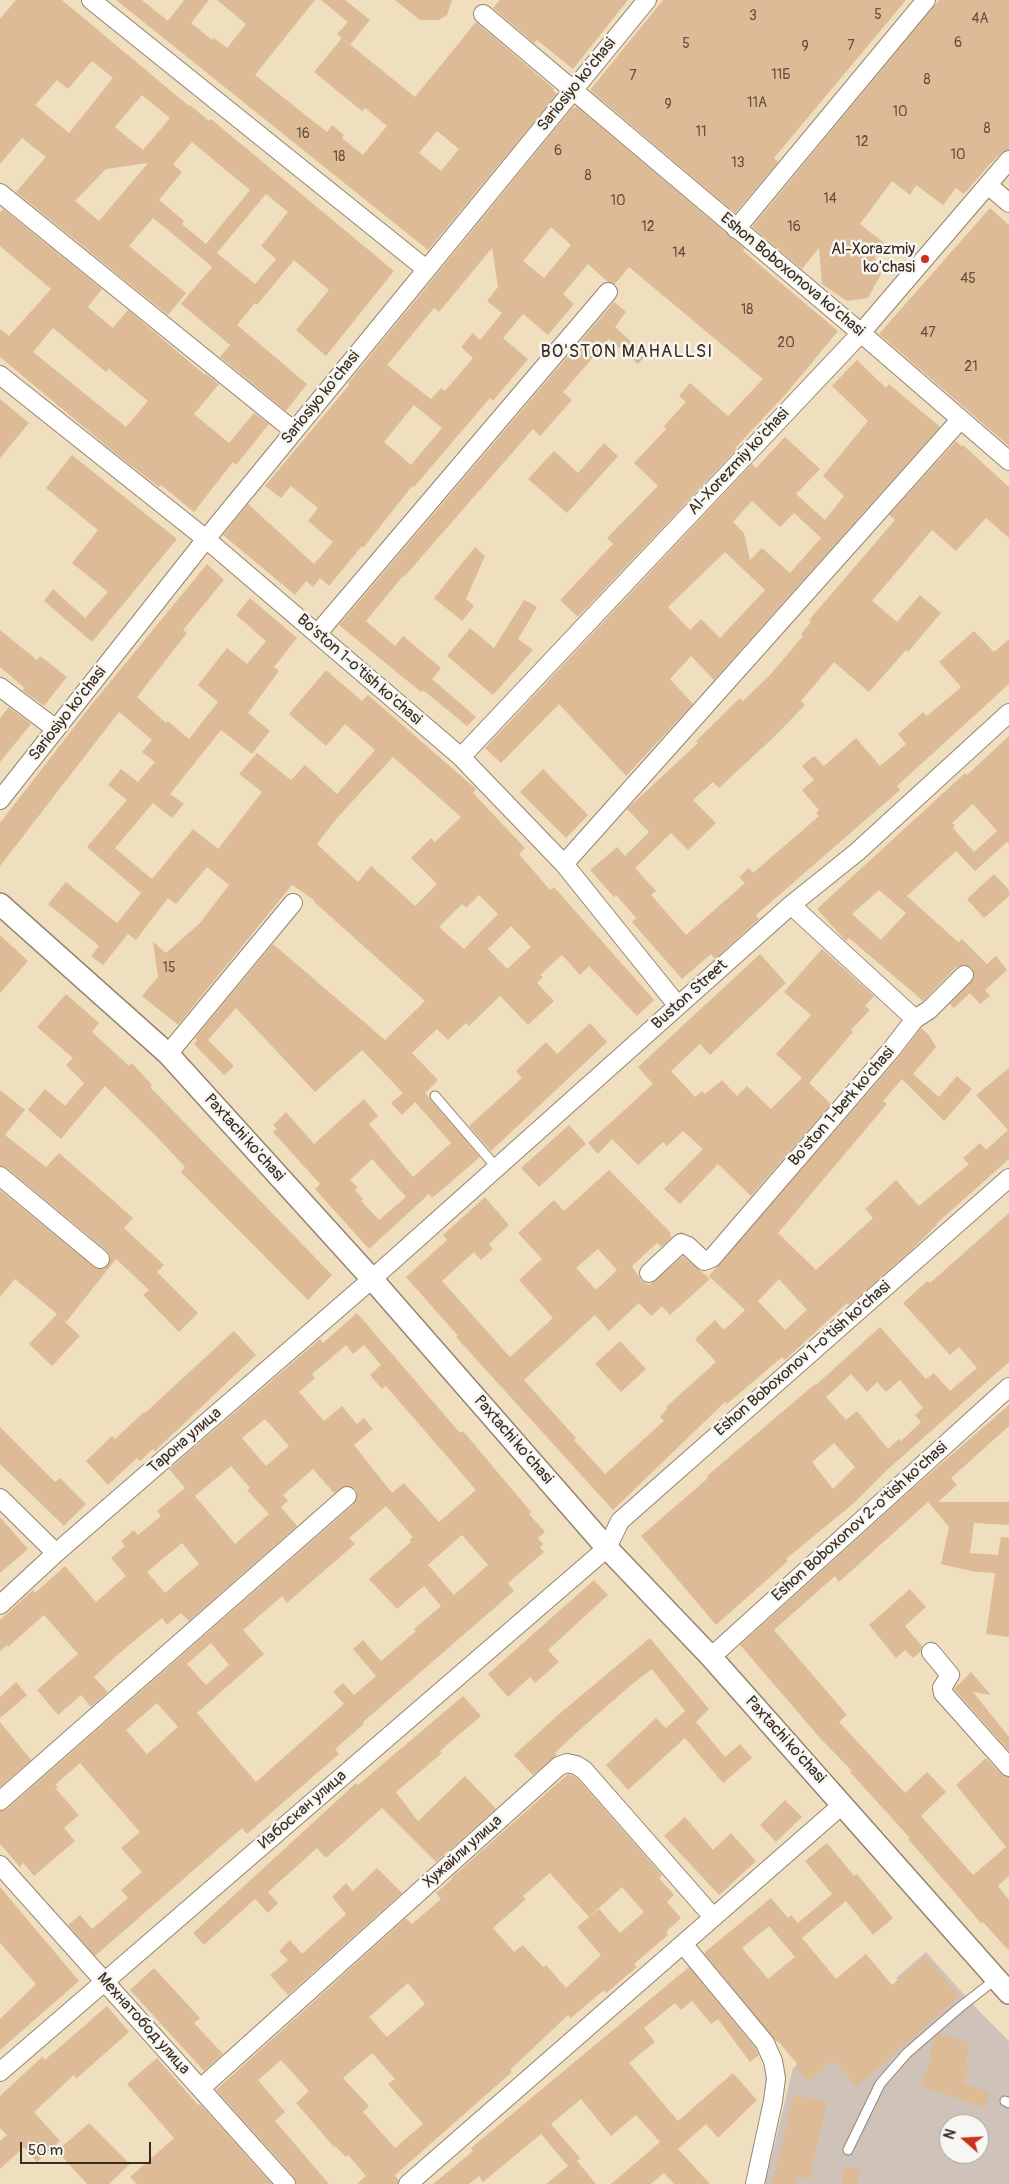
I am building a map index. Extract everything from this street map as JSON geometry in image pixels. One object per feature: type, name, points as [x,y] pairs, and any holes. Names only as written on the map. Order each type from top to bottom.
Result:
[{"type":"street","points":[[91,0],[426,269]]},
{"type":"street","name":"Sariosiyo ko'chasi","points":[[0,800],[206,538],[647,0]]},
{"type":"street","points":[[736,229],[926,0]]},
{"type":"street","name":"Eshon Boboxonova ko'chasi","points":[[483,14],[736,229],[862,333],[1009,461]]},
{"type":"street","name":"Al-Xorezmiy ko'chasi","points":[[461,757],[862,333],[1009,160]]},
{"type":"street","points":[[988,185],[1009,203]]},
{"type":"street","points":[[0,193],[294,431]]},
{"type":"street","points":[[317,634],[608,292]]},
{"type":"street","name":"Bo'ston 1-o'tish ko'chasi","points":[[0,375],[206,538],[461,757],[564,864],[678,1006]]},
{"type":"street","points":[[564,864],[960,420]]},
{"type":"street","points":[[0,687],[56,729]]},
{"type":"street","name":"Buston Street","points":[[372,1279],[791,905],[858,852],[1009,713]]},
{"type":"street","points":[[168,1054],[293,903]]},
{"type":"street","name":"Paxtachi ko'chasi","points":[[0,904],[168,1054],[372,1279],[606,1548],[711,1657],[1003,1986]]},
{"type":"street","points":[[791,905],[915,1020],[929,1010],[964,974]]},
{"type":"street","name":"Bo'ston 1-berk ko'chasi","points":[[649,1273],[680,1243],[688,1246],[704,1261],[712,1258],[915,1020]]},
{"type":"street","points":[[0,1176],[100,1259]]},
{"type":"street","name":"Eshon Boboxonov 1-o'tish ko'chasi","points":[[606,1548],[620,1521],[1009,1178]]},
{"type":"street","name":"Тарона улица","points":[[0,1605],[56,1553],[372,1279]]},
{"type":"street","name":"Eshon Boboxonov 2-o'tish ko'chasi","points":[[711,1657],[1009,1387]]},
{"type":"street","points":[[0,1800],[346,1496]]},
{"type":"street","points":[[0,1498],[56,1553]]},
{"type":"street","name":"Избоскан улица","points":[[0,2072],[606,1548]]},
{"type":"street","points":[[931,1652],[950,1674],[942,1688],[943,1693],[1009,1766]]},
{"type":"street","name":"Хужайли улица","points":[[201,2088],[551,1773],[559,1766],[567,1763],[576,1764],[584,1770],[713,1917]]},
{"type":"street","points":[[408,2184],[842,1805]]},
{"type":"street","name":"Мехнатобод улица","points":[[0,1865],[286,2184]]},
{"type":"street","points":[[683,1944],[765,2043],[773,2061],[776,2078],[773,2101],[755,2184]]},
{"type":"lane","points":[[434,1096],[497,1168]]},
{"type":"lane","points":[[848,2150],[880,2084],[891,2072],[922,2040],[959,2008],[1003,1986]]},
{"type":"shaded area","points":[[926,1952],[977,2009],[1009,2041],[1009,2184],[765,2184],[793,2068],[844,2023],[847,2025],[898,1980],[896,1978]]},
{"type":"building","points":[[16,0],[62,0],[189,106],[209,121],[211,119],[394,271],[326,356],[296,330],[329,290],[294,260],[257,305],[255,303],[237,325],[307,384],[286,411],[220,357],[230,345],[181,304],[212,267],[153,218],[129,246],[186,293],[168,315],[16,192],[46,157],[22,138],[0,164],[0,19]],"holes":[[[92,61],[113,78],[69,133],[35,105],[57,80],[68,89]],[[142,95],[170,118],[143,150],[115,127]],[[192,142],[250,190],[206,244],[182,224],[184,221],[159,200],[182,172],[173,164]],[[148,163],[99,221],[75,201],[106,169]],[[266,194],[288,212],[261,246],[276,259],[255,284],[217,253]]]},
{"type":"building","points":[[116,0],[142,0],[168,21],[184,0],[209,0],[191,23],[212,40],[214,38],[227,48],[246,24],[217,0],[315,0],[255,75],[327,132],[332,125],[344,135],[342,138],[363,155],[387,126],[365,108],[362,111],[314,72],[342,38],[415,97],[476,22],[554,89],[557,94],[428,250]],"holes":[[[437,131],[459,149],[441,171],[419,153]]]},
{"type":"building","points":[[321,0],[345,0],[370,20],[350,45],[337,34],[348,22]]},
{"type":"building","points":[[395,0],[452,0],[447,15],[438,20],[420,20]]},
{"type":"building","points":[[500,0],[628,0],[573,69],[537,40],[534,43],[493,8]]},
{"type":"building","points":[[663,0],[906,0],[774,158],[778,162],[735,213],[590,90]]},
{"type":"building","points":[[939,0],[1009,0],[1009,150],[1001,153],[964,194],[956,188],[943,205],[916,185],[910,195],[892,181],[860,224],[889,247],[873,251],[881,274],[868,298],[847,301],[822,284],[819,248],[802,269],[752,227]]},
{"type":"building","points":[[576,106],[744,248],[743,251],[838,331],[785,395],[735,448],[737,449],[578,617],[560,600],[613,544],[607,538],[658,486],[634,463],[666,429],[664,426],[686,402],[679,396],[690,383],[728,416],[763,379],[629,267],[615,284],[608,282],[588,264],[563,294],[574,304],[548,335],[523,314],[503,338],[528,359],[493,401],[490,398],[414,487],[412,486],[364,547],[362,546],[329,586],[320,578],[313,587],[306,581],[295,595],[223,535],[248,504],[314,564],[333,542],[308,521],[318,508],[291,486],[281,498],[265,486],[350,384],[348,383],[573,107],[574,109]],"holes":[[[551,227],[571,245],[544,278],[523,261]],[[492,248],[498,287],[487,301],[502,313],[480,340],[473,333],[461,347],[473,358],[445,391],[441,388],[431,399],[387,365],[434,308],[439,312]],[[414,405],[442,428],[411,465],[384,442]]]},
{"type":"building","points":[[990,208],[1009,225],[1009,446],[879,334]]},
{"type":"building","points":[[3,209],[102,289],[88,307],[113,328],[128,310],[205,375],[219,384],[194,414],[229,443],[254,413],[269,424],[236,465],[233,462],[194,512],[161,485],[159,487],[115,453],[0,357],[0,329],[9,336],[51,289],[0,246],[0,212]],"holes":[[[53,328],[106,372],[109,369],[148,401],[126,427],[33,352]]]},
{"type":"building","points":[[614,302],[626,312],[615,327],[646,355],[638,364],[609,339],[563,392],[572,400],[540,436],[533,429],[403,576],[366,621],[395,646],[403,636],[441,668],[432,679],[476,717],[467,726],[423,690],[421,692],[339,625]]},
{"type":"building","points":[[857,360],[886,388],[889,384],[940,427],[714,680],[691,656],[670,679],[693,704],[626,776],[559,704],[501,763],[485,748],[752,464],[756,468],[785,437],[820,469],[796,494],[825,520],[844,496],[823,476],[868,421],[832,386]],"holes":[[[752,501],[780,527],[794,513],[821,538],[790,573],[762,548],[750,560],[744,533],[733,522]],[[725,552],[765,590],[720,638],[701,619],[690,630],[668,607]]]},
{"type":"building","points":[[0,399],[29,423],[0,458]]},
{"type":"building","points":[[956,441],[961,446],[963,445],[1009,487],[1009,538],[986,518],[956,551],[932,530],[872,601],[897,622],[920,595],[941,613],[908,652],[906,650],[869,692],[834,662],[801,701],[805,705],[776,735],[719,788],[713,782],[693,800],[716,823],[688,850],[671,833],[635,868],[656,891],[651,895],[686,935],[745,883],[739,877],[749,868],[753,873],[819,816],[816,813],[819,810],[802,790],[814,780],[802,766],[814,756],[824,766],[856,738],[880,766],[906,744],[898,734],[923,712],[927,716],[961,687],[939,662],[974,631],[994,652],[1009,639],[1009,684],[897,786],[900,790],[756,915],[759,919],[715,959],[711,954],[682,979],[632,922],[636,918],[590,870],[617,847],[625,856],[649,832],[627,809],[698,743],[696,741],[740,698],[743,701],[770,675],[803,636],[801,634],[811,622],[809,620],[895,520],[889,515]]},
{"type":"building","points":[[604,443],[618,456],[567,513],[528,479],[554,451],[578,473]]},
{"type":"building","points":[[72,455],[177,539],[92,642],[44,601],[53,589],[85,618],[108,592],[72,563],[98,530],[46,488]]},
{"type":"building","points":[[475,547],[485,556],[466,599],[474,606],[462,621],[434,598]]},
{"type":"building","points":[[207,564],[224,580],[183,630],[187,633],[137,697],[166,723],[168,721],[189,739],[218,702],[198,685],[227,648],[247,664],[266,641],[236,615],[250,598],[297,638],[274,667],[279,671],[248,713],[270,731],[252,754],[221,730],[170,794],[184,804],[172,818],[153,803],[115,848],[152,879],[193,829],[218,849],[262,792],[239,774],[257,753],[291,780],[305,765],[337,794],[375,750],[345,724],[326,746],[289,714],[326,670],[362,701],[368,695],[476,789],[473,793],[525,848],[519,854],[550,890],[554,887],[654,1000],[637,1016],[589,966],[580,975],[562,955],[540,975],[543,977],[537,983],[554,1001],[528,1025],[500,996],[469,1026],[466,1023],[448,1040],[437,1029],[412,1053],[438,1080],[425,1093],[480,1157],[432,1198],[429,1194],[369,1249],[315,1189],[320,1184],[273,1132],[277,1129],[273,1125],[286,1112],[314,1144],[364,1099],[378,1116],[369,1124],[413,1177],[451,1143],[415,1102],[402,1115],[391,1103],[403,1093],[362,1050],[315,1092],[236,1008],[208,1040],[234,1066],[224,1075],[194,1044],[197,1040],[195,1038],[273,944],[385,1040],[425,1001],[314,900],[292,885],[178,1025],[142,996],[158,977],[153,942],[166,953],[200,923],[229,885],[207,867],[176,904],[168,898],[136,940],[128,934],[103,965],[91,956],[99,946],[48,904],[66,882],[117,923],[141,893],[87,847],[127,800],[108,785],[121,769],[138,782],[155,762],[142,752],[152,740],[119,712],[0,866],[0,823],[92,704]],"holes":[[[393,757],[461,817],[435,842],[431,838],[411,858],[437,884],[415,906],[371,866],[358,882],[317,844],[337,818]],[[479,895],[498,914],[464,949],[439,927],[462,904],[466,908]],[[511,926],[531,947],[507,969],[488,949]],[[372,1159],[406,1197],[379,1220],[361,1201],[363,1199],[355,1190],[358,1188],[350,1180]]]},
{"type":"building","points":[[524,600],[537,607],[518,639],[533,650],[493,695],[447,656],[470,628],[494,648]]},
{"type":"building","points":[[0,630],[37,660],[40,656],[67,677],[44,706],[22,690],[25,688],[0,667]]},
{"type":"building","points":[[9,707],[31,724],[0,762],[0,718]]},
{"type":"building","points":[[1009,736],[1009,844],[1007,842],[975,871],[956,851],[907,896],[958,942],[962,939],[987,964],[996,956],[1007,970],[985,990],[990,996],[980,1004],[970,993],[954,1008],[950,1004],[974,978],[972,968],[966,965],[956,967],[923,1001],[849,938],[846,941],[817,909],[965,773],[967,775]],"holes":[[[973,804],[997,831],[974,852],[953,828],[955,825],[952,823]],[[879,890],[906,913],[881,940],[852,914]]]},
{"type":"building","points":[[543,769],[588,815],[566,838],[520,792]]},
{"type":"building","points":[[994,874],[1009,890],[1009,896],[984,918],[967,899]]},
{"type":"building","points":[[0,935],[28,961],[0,993]]},
{"type":"building","points":[[822,949],[874,996],[865,1006],[870,1010],[851,1030],[853,1032],[809,1083],[831,1104],[751,1196],[718,1164],[680,1204],[664,1189],[703,1149],[683,1131],[667,1146],[663,1142],[638,1165],[612,1139],[598,1154],[588,1143],[653,1084],[638,1067],[760,954],[786,983],[710,1055],[700,1044],[671,1071],[695,1097],[702,1091],[705,1094],[722,1080],[737,1096],[747,1086],[771,1109],[802,1078],[776,1054],[811,1015],[784,992]]},
{"type":"building","points":[[66,994],[99,1023],[92,1032],[129,1066],[132,1063],[152,1085],[150,1087],[332,1275],[308,1300],[181,1172],[185,1167],[105,1086],[61,1139],[28,1110],[45,1089],[65,1106],[84,1083],[66,1065],[73,1058],[37,1027]]},
{"type":"building","points":[[590,1023],[607,1042],[491,1151],[469,1126],[522,1078],[516,1071],[546,1042],[557,1054]]},
{"type":"building","points":[[921,1028],[929,1035],[936,1047],[913,1074],[939,1097],[957,1076],[972,1089],[944,1121],[902,1079],[883,1101],[887,1104],[778,1233],[816,1270],[873,1218],[865,1209],[896,1180],[919,1206],[969,1164],[963,1158],[980,1143],[986,1150],[1008,1130],[976,1095],[1009,1068],[1009,1159],[936,1224],[906,1255],[849,1305],[847,1303],[785,1360],[782,1357],[727,1404],[725,1402],[613,1510],[456,1337],[458,1336],[406,1277],[447,1240],[443,1235],[485,1197],[509,1225],[489,1244],[493,1249],[481,1260],[474,1252],[442,1281],[510,1357],[553,1318],[519,1280],[542,1259],[518,1233],[554,1200],[564,1211],[609,1170],[671,1233],[672,1237],[661,1247],[657,1243],[632,1266],[641,1280],[649,1285],[683,1256],[710,1279],[670,1315],[662,1306],[651,1316],[639,1303],[609,1331],[595,1315],[524,1380],[576,1438],[574,1440],[605,1474],[664,1421],[660,1417],[667,1409],[666,1407],[716,1362],[695,1339],[715,1320],[724,1330],[745,1310],[709,1276],[899,1057]],"holes":[[[598,1249],[617,1270],[596,1290],[576,1268]],[[779,1279],[807,1310],[785,1330],[758,1301]]]},
{"type":"building","points":[[0,1090],[25,1110],[5,1135],[46,1167],[59,1153],[133,1218],[124,1228],[164,1265],[157,1272],[198,1313],[179,1332],[143,1295],[149,1290],[116,1259],[66,1322],[62,1319],[80,1336],[52,1366],[29,1344],[57,1314],[15,1279],[0,1297],[0,1190],[94,1267],[104,1269],[108,1265],[110,1256],[107,1251],[7,1168],[0,1166]]},
{"type":"building","points":[[569,1125],[586,1144],[539,1187],[521,1168]]},
{"type":"building","points":[[1009,1213],[1009,1362],[887,1470],[854,1503],[786,1559],[788,1561],[716,1625],[641,1536],[708,1478],[707,1476],[816,1385],[880,1327],[926,1379],[934,1373],[950,1391],[977,1368],[959,1347],[950,1355],[903,1303],[927,1281],[930,1283]],"holes":[[[851,1374],[867,1392],[877,1382],[886,1392],[900,1380],[923,1408],[915,1415],[921,1422],[901,1441],[899,1439],[888,1449],[857,1411],[846,1420],[826,1397]],[[834,1443],[855,1467],[833,1489],[812,1462]]]},
{"type":"building","points":[[357,1313],[460,1433],[463,1431],[531,1512],[529,1514],[545,1532],[538,1538],[543,1544],[540,1547],[544,1552],[508,1583],[514,1591],[363,1722],[364,1724],[335,1749],[339,1754],[247,1834],[242,1828],[95,1956],[68,1925],[80,1915],[92,1929],[128,1898],[121,1890],[142,1872],[121,1848],[140,1832],[80,1763],[55,1785],[58,1787],[56,1789],[79,1815],[64,1828],[75,1841],[34,1876],[23,1863],[20,1867],[0,1844],[0,1811],[7,1809],[354,1504],[357,1493],[355,1489],[345,1486],[334,1493],[313,1469],[283,1495],[288,1501],[281,1507],[297,1526],[189,1621],[181,1613],[167,1625],[162,1618],[116,1656],[94,1677],[108,1692],[91,1707],[81,1695],[58,1715],[37,1690],[78,1654],[44,1615],[8,1647],[7,1645],[0,1651],[0,1620],[33,1590],[35,1593],[65,1566],[96,1602],[126,1576],[111,1558],[125,1546],[121,1541],[134,1530],[138,1535],[161,1516],[157,1511],[185,1488],[169,1469],[320,1339],[323,1343]],"holes":[[[346,1345],[353,1354],[364,1345],[381,1365],[370,1375],[382,1389],[386,1386],[476,1490],[439,1522],[404,1483],[392,1493],[354,1445],[373,1429],[364,1418],[357,1424],[342,1406],[324,1421],[299,1392],[315,1378],[312,1374]],[[265,1419],[289,1446],[266,1466],[242,1438]],[[231,1466],[250,1488],[247,1490],[269,1514],[235,1544],[195,1496]],[[386,1506],[413,1537],[409,1540],[411,1542],[369,1579],[397,1609],[424,1586],[441,1606],[414,1629],[416,1631],[381,1661],[363,1640],[353,1649],[376,1676],[354,1695],[343,1683],[333,1692],[344,1704],[256,1782],[197,1713],[264,1654],[243,1630],[282,1596],[287,1603],[355,1544],[349,1538]],[[462,1535],[488,1565],[454,1595],[428,1565]],[[182,1543],[199,1564],[165,1593],[147,1572]],[[211,1643],[229,1665],[206,1685],[187,1664]],[[157,1703],[178,1727],[147,1754],[126,1730]]]},
{"type":"building","points":[[234,1331],[256,1355],[155,1451],[153,1449],[140,1461],[137,1458],[108,1485],[86,1461],[112,1436],[115,1439],[145,1413]]},
{"type":"building","points":[[620,1341],[646,1369],[621,1392],[595,1364]]},
{"type":"building","points":[[1009,1405],[1009,1426],[951,1478],[957,1485],[938,1502],[1009,1502],[1009,1525],[974,1523],[970,1553],[998,1555],[1001,1537],[1009,1538],[1009,1637],[986,1634],[995,1573],[976,1572],[941,1564],[949,1527],[928,1502],[839,1582],[835,1576],[774,1630],[847,1715],[839,1722],[905,1793],[927,1772],[946,1792],[921,1816],[973,1875],[1006,1847],[956,1785],[986,1758],[1001,1774],[1009,1777],[1009,1876],[998,1886],[1009,1900],[1009,1951],[983,1922],[981,1923],[908,1839],[910,1838],[850,1772],[852,1771],[820,1738],[740,1645],[912,1489]]},
{"type":"building","points":[[0,1427],[55,1482],[60,1478],[86,1504],[64,1526],[0,1464]]},
{"type":"building","points":[[0,1517],[28,1549],[0,1573]]},
{"type":"building","points":[[594,1580],[608,1595],[548,1650],[559,1662],[535,1683],[530,1677],[508,1697],[488,1674]]},
{"type":"building","points":[[910,1589],[926,1607],[905,1626],[922,1646],[921,1651],[913,1658],[905,1650],[896,1658],[869,1625]]},
{"type":"building","points":[[650,1638],[709,1709],[696,1722],[725,1757],[740,1744],[752,1758],[723,1783],[685,1738],[628,1790],[606,1765],[656,1718],[666,1728],[685,1711],[652,1669],[575,1734],[555,1753],[557,1755],[533,1775],[514,1755],[558,1715]]},
{"type":"building","points":[[971,1672],[991,1695],[973,1692],[1009,1737],[1009,1751],[954,1689]]},
{"type":"building","points":[[16,1682],[27,1695],[0,1718],[0,1697]]},
{"type":"building","points":[[463,1696],[481,1716],[440,1751],[442,1753],[396,1792],[418,1821],[465,1776],[496,1809],[436,1862],[382,1808],[326,1858],[317,1848],[268,1892],[278,1903],[268,1913],[255,1899],[204,1945],[193,1933],[356,1783],[358,1785]]},
{"type":"building","points":[[0,1722],[31,1760],[0,1787]]},
{"type":"building","points":[[568,1774],[577,1778],[662,1875],[659,1878],[674,1895],[667,1902],[681,1918],[666,1932],[668,1935],[634,1964],[637,1967],[606,1993],[604,1990],[571,2018],[568,2015],[510,2070],[512,2072],[395,2175],[398,2184],[357,2184],[366,2176],[348,2155],[346,2157],[334,2147],[296,2103],[309,2091],[281,2060],[258,2080],[285,2112],[275,2121],[329,2184],[296,2184],[294,2177],[216,2090],[406,1918],[412,1924],[441,1899],[436,1893]],"holes":[[[550,1873],[589,1917],[622,1887],[644,1912],[620,1933],[599,1909],[577,1927],[601,1955],[566,1988],[546,1965],[543,1967],[523,1945],[514,1952],[493,1928],[526,1899],[523,1896]],[[408,1983],[425,2004],[387,2037],[369,2017]],[[372,2053],[395,2079],[388,2084],[423,2124],[395,2148],[363,2112],[369,2106],[343,2078]]]},
{"type":"building","points":[[785,1800],[802,1817],[776,1842],[760,1825]]},
{"type":"building","points":[[685,1817],[713,1850],[731,1833],[756,1861],[719,1895],[664,1836]]},
{"type":"building","points":[[827,1843],[854,1876],[857,1874],[893,1918],[873,1935],[846,1901],[802,1938],[836,1979],[866,1954],[892,1985],[925,1956],[960,1996],[857,2087],[833,2060],[809,2082],[796,2067],[798,2065],[778,2041],[776,2042],[705,1954],[705,1952],[771,1898],[788,1918],[791,1915],[798,1923],[832,1894],[805,1861]],"holes":[[[769,1926],[795,1957],[768,1979],[742,1948]]]},
{"type":"building","points":[[377,1868],[402,1893],[288,1995],[270,1975],[288,1960],[279,1951],[290,1940],[302,1954],[346,1914],[332,1897],[346,1883],[353,1891]]},
{"type":"building","points":[[0,1887],[79,1981],[0,2050],[0,2019],[36,1984],[0,1943]]},
{"type":"building","points":[[689,1967],[759,2055],[750,2062],[718,2019],[711,2024],[692,2001],[681,2010],[675,2003],[644,2028],[655,2042],[629,2063],[678,2121],[733,2073],[757,2100],[718,2138],[706,2124],[678,2149],[710,2184],[674,2184],[664,2173],[651,2184],[611,2184],[660,2142],[636,2115],[611,2136],[581,2099],[551,2124],[580,2158],[577,2161],[596,2184],[546,2184],[568,2166],[541,2134],[483,2182],[479,2176],[469,2184],[433,2184],[473,2151],[471,2148]]},
{"type":"building","points":[[154,1968],[200,2018],[194,2023],[223,2054],[204,2071],[130,1990]]},
{"type":"building","points":[[107,2006],[129,2032],[76,2079],[74,2075],[34,2112],[60,2141],[37,2162],[24,2147],[0,2169],[0,2141],[7,2135],[0,2128],[0,2096],[42,2057],[45,2060]]},
{"type":"building","points":[[940,2033],[971,2044],[965,2060],[967,2061],[965,2065],[969,2067],[963,2083],[990,2093],[984,2108],[921,2086],[932,2057],[929,2056],[935,2037]]},
{"type":"building","points":[[157,2058],[272,2184],[137,2184],[130,2177],[174,2138],[127,2084]]},
{"type":"building","points":[[794,2094],[827,2102],[809,2180],[798,2177],[796,2184],[772,2184]]},
{"type":"building","points":[[89,2123],[130,2164],[109,2184],[87,2184],[57,2151]]},
{"type":"building","points":[[846,2165],[861,2170],[857,2184],[841,2184]]},
{"type":"place","name":"Al-Xorazmiy ko'chasi","points":[[925,259]]},
{"type":"district","name":"BO'STON MAHALLSI","points":[[627,352]]}]
